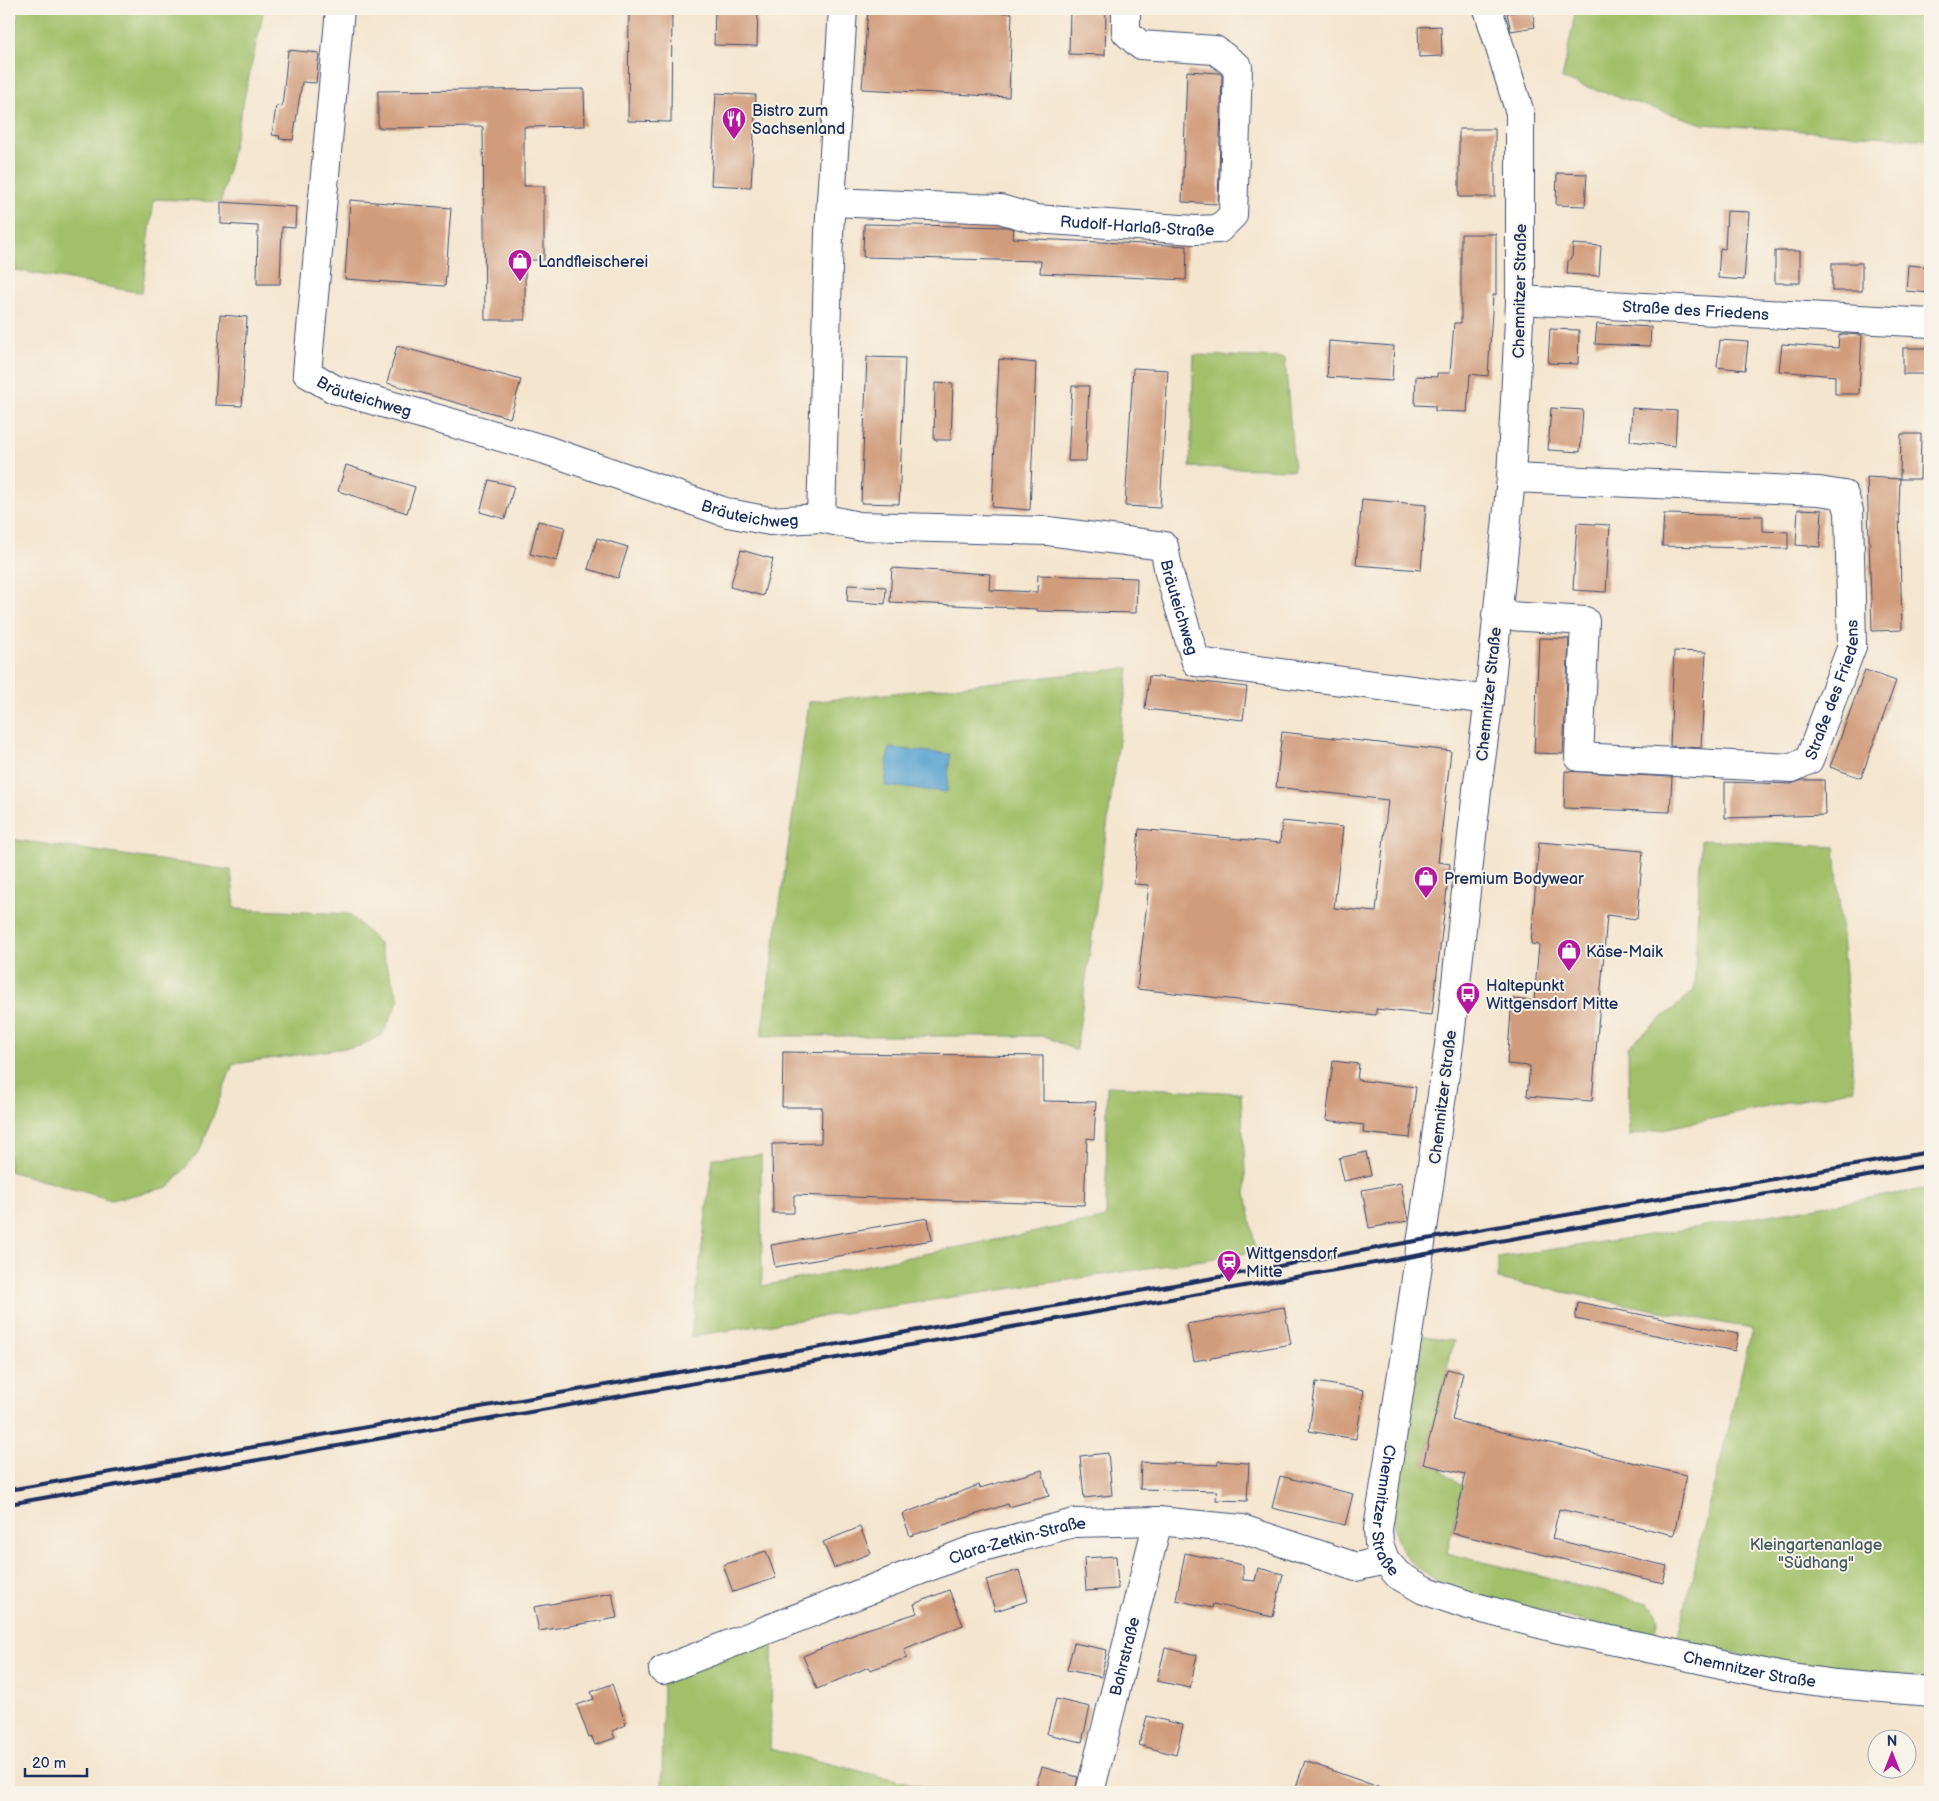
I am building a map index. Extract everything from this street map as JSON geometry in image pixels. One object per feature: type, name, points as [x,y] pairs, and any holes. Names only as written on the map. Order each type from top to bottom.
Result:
[{"type":"street","name":"Bräuteichweg","points":[[340,9],[307,373],[334,389],[546,450],[728,513],[770,522],[821,518],[858,526],[1048,531],[1164,546],[1169,573],[1196,662],[1489,700]]},
{"type":"street","points":[[821,518],[831,202],[843,9]]},
{"type":"street","name":"Rudolf-Harlaß-Straße","points":[[831,202],[1000,208],[1035,219],[1194,230],[1218,228],[1233,215],[1238,67],[1215,50],[1140,45],[1126,32],[1126,9]]},
{"type":"street","name":"Chemnitzer Straße","points":[[1488,9],[1520,113],[1520,300],[1511,478],[1489,700],[1450,1038],[1434,1162],[1378,1529],[1379,1544],[1384,1560],[1398,1575],[1424,1590],[1468,1605],[1556,1628],[1778,1676],[1836,1684],[1930,1692]]},
{"type":"street","name":"Straße des Friedens","points":[[1520,300],[1930,323]]},
{"type":"street","name":"Straße des Friedens","points":[[1496,616],[1584,621],[1579,757],[1792,768],[1809,760],[1852,646],[1849,511],[1844,496],[1819,491],[1511,478]]},
{"type":"street","name":"Clara-Zetkin-Straße","points":[[663,1670],[976,1549],[1074,1523],[1158,1521],[1242,1529],[1356,1567],[1384,1560]]},
{"type":"street","name":"Bahrstraße","points":[[1090,1792],[1158,1521]]},
{"type":"green space","points":[[20,9],[264,9],[221,202],[154,199],[142,293],[9,269],[9,33],[12,33]]},
{"type":"green space","points":[[1576,9],[1930,9],[1930,140],[1703,124],[1562,79]]},
{"type":"green space","points":[[1194,355],[1285,358],[1294,470],[1190,467]]},
{"type":"green space","points":[[1129,668],[1076,1051],[1045,1036],[761,1036],[809,702]]},
{"type":"green space","points":[[9,839],[231,870],[235,909],[349,914],[378,942],[399,999],[383,1034],[360,1046],[233,1064],[200,1150],[169,1187],[112,1200],[9,1171]]},
{"type":"green space","points":[[1701,840],[1835,847],[1854,1089],[1629,1136],[1628,1047],[1694,991]]},
{"type":"green space","points":[[1107,1086],[1241,1093],[1246,1192],[1256,1252],[691,1336],[713,1158],[761,1155],[762,1286],[1106,1218]]},
{"type":"green space","name":"Kleingartenanlage \"Südhang\"","points":[[1930,1188],[1930,1677],[1795,1667],[1677,1640],[1752,1329],[1498,1279],[1498,1257],[1638,1237]]},
{"type":"green space","points":[[1420,1335],[1454,1341],[1423,1464],[1440,1468],[1462,1487],[1447,1553],[1648,1603],[1657,1612],[1658,1620],[1654,1634],[1645,1636],[1450,1589],[1416,1566],[1402,1551],[1394,1529],[1395,1508]]},
{"type":"green space","points":[[773,1627],[770,1749],[945,1792],[662,1792],[663,1670]]},
{"type":"water","points":[[889,748],[950,754],[947,792],[885,786]]},
{"type":"building","points":[[629,9],[672,9],[671,122],[628,121]]},
{"type":"building","points":[[715,9],[758,9],[757,46],[714,45]]},
{"type":"building","points":[[868,9],[929,9],[1012,13],[1009,97],[862,89]]},
{"type":"building","points":[[1070,9],[1106,9],[1105,55],[1069,54]]},
{"type":"building","points":[[1532,9],[1535,27],[1511,31],[1507,13]]},
{"type":"building","points":[[1441,26],[1442,56],[1419,57],[1418,27]]},
{"type":"building","points":[[288,50],[319,53],[316,83],[302,82],[293,140],[279,139],[280,136],[272,135],[276,106],[282,107]]},
{"type":"building","points":[[1187,71],[1219,73],[1222,75],[1218,204],[1182,202]]},
{"type":"building","points":[[584,89],[585,126],[524,127],[524,186],[544,186],[544,260],[525,260],[525,320],[485,320],[483,127],[378,128],[378,91]]},
{"type":"building","name":"Bistro zum Sachsenland","points":[[716,93],[756,95],[751,187],[711,185]]},
{"type":"building","points":[[1459,129],[1495,129],[1495,197],[1459,197]]},
{"type":"building","points":[[1557,173],[1587,174],[1585,206],[1556,205]]},
{"type":"building","points":[[350,200],[451,208],[445,286],[345,279]]},
{"type":"building","points":[[221,202],[296,207],[295,228],[282,227],[280,284],[257,284],[258,226],[221,224]]},
{"type":"building","points":[[1727,211],[1749,212],[1744,280],[1718,278],[1720,248],[1725,249]]},
{"type":"building","points":[[864,224],[1007,227],[1014,229],[1013,238],[1187,246],[1186,280],[1040,273],[1041,261],[863,257]]},
{"type":"building","points":[[1461,234],[1496,234],[1496,295],[1493,295],[1488,376],[1470,374],[1467,412],[1435,411],[1435,406],[1415,405],[1416,376],[1437,377],[1437,373],[1450,373],[1454,323],[1461,323]]},
{"type":"building","points":[[1573,244],[1601,246],[1599,276],[1567,274],[1568,261],[1572,257]]},
{"type":"building","points":[[1775,251],[1800,251],[1800,283],[1775,283]]},
{"type":"building","points":[[1832,263],[1862,263],[1862,291],[1832,291]]},
{"type":"building","points":[[1908,265],[1930,267],[1930,293],[1906,291]]},
{"type":"building","points":[[220,315],[247,317],[242,406],[215,405]]},
{"type":"building","points":[[1597,324],[1651,327],[1650,346],[1595,344]]},
{"type":"building","points":[[1550,329],[1579,330],[1578,364],[1548,363]]},
{"type":"building","points":[[1839,335],[1862,335],[1859,394],[1835,394],[1835,376],[1779,371],[1782,344],[1838,348]]},
{"type":"building","points":[[1720,340],[1748,342],[1745,370],[1717,367]]},
{"type":"building","points":[[1329,341],[1394,346],[1392,381],[1327,377]]},
{"type":"building","points":[[397,346],[521,380],[510,418],[387,383]]},
{"type":"building","points":[[1903,348],[1930,348],[1930,374],[1903,374]]},
{"type":"building","points":[[867,357],[905,358],[899,504],[861,503]]},
{"type":"building","points":[[999,359],[1036,363],[1030,510],[992,507]]},
{"type":"building","points":[[1133,368],[1168,370],[1160,508],[1125,506]]},
{"type":"building","points":[[935,383],[953,384],[951,440],[934,440]]},
{"type":"building","points":[[1072,386],[1089,386],[1086,461],[1068,461]]},
{"type":"building","points":[[1551,408],[1583,410],[1580,452],[1548,450]]},
{"type":"building","points":[[1632,408],[1677,411],[1675,446],[1630,441]]},
{"type":"building","points":[[1901,434],[1921,434],[1920,479],[1900,479]]},
{"type":"building","points":[[346,465],[415,487],[407,513],[338,491]]},
{"type":"building","points":[[1867,477],[1900,479],[1902,630],[1872,631]]},
{"type":"building","points":[[489,480],[514,486],[505,519],[480,512]]},
{"type":"building","points":[[1362,499],[1426,505],[1421,570],[1356,565]]},
{"type":"building","points":[[1798,509],[1822,510],[1820,547],[1796,545]]},
{"type":"building","points":[[1664,514],[1763,516],[1763,531],[1788,532],[1788,549],[1662,546]]},
{"type":"building","points":[[538,521],[565,527],[557,561],[530,554]]},
{"type":"building","points":[[1577,523],[1610,525],[1606,592],[1573,590]]},
{"type":"building","points":[[597,538],[628,547],[618,578],[588,569]]},
{"type":"building","points":[[741,550],[773,559],[763,596],[730,587]]},
{"type":"building","points":[[892,568],[990,574],[989,590],[1037,592],[1038,575],[1137,578],[1136,613],[1037,611],[1037,609],[890,602]]},
{"type":"building","points":[[848,585],[886,587],[885,604],[847,601]]},
{"type":"building","points":[[1539,638],[1569,639],[1563,754],[1534,753]]},
{"type":"building","points":[[1674,651],[1706,652],[1701,748],[1670,746]]},
{"type":"building","points":[[1865,670],[1896,681],[1861,778],[1830,767]]},
{"type":"building","points":[[1149,676],[1247,687],[1243,720],[1145,709]]},
{"type":"building","points":[[1282,732],[1451,751],[1438,862],[1450,864],[1432,1015],[1376,1009],[1376,1015],[1137,989],[1149,885],[1134,884],[1139,829],[1280,843],[1282,821],[1343,827],[1334,908],[1376,912],[1388,800],[1276,787]]},
{"type":"building","points":[[1565,771],[1672,777],[1670,812],[1564,808]]},
{"type":"building","points":[[1803,780],[1824,780],[1825,815],[1725,818],[1725,782],[1791,784]]},
{"type":"building","name":"Käse-Maik","points":[[1539,842],[1643,851],[1637,919],[1607,915],[1592,1101],[1527,1096],[1530,1066],[1507,1064],[1512,999],[1534,1001],[1539,945],[1531,944]]},
{"type":"building","points":[[783,1052],[1043,1056],[1043,1101],[1096,1102],[1094,1139],[1087,1138],[1084,1205],[794,1195],[794,1213],[773,1213],[772,1144],[821,1143],[822,1107],[782,1107]]},
{"type":"building","points":[[1333,1061],[1359,1064],[1357,1080],[1416,1087],[1410,1138],[1363,1133],[1364,1125],[1326,1120]]},
{"type":"building","points":[[1366,1152],[1371,1175],[1344,1181],[1339,1158]]},
{"type":"building","points":[[1401,1183],[1408,1221],[1369,1228],[1362,1190]]},
{"type":"building","points":[[928,1218],[932,1240],[775,1267],[771,1245]]},
{"type":"building","points":[[1578,1302],[1738,1334],[1735,1351],[1575,1319]]},
{"type":"building","points":[[1284,1307],[1291,1344],[1194,1361],[1187,1324]]},
{"type":"building","points":[[1447,1369],[1463,1373],[1452,1420],[1686,1475],[1674,1535],[1559,1509],[1552,1539],[1667,1566],[1663,1583],[1452,1533],[1465,1474],[1423,1464]]},
{"type":"building","points":[[1316,1382],[1364,1390],[1356,1439],[1309,1431]]},
{"type":"building","points":[[1108,1453],[1112,1495],[1084,1498],[1080,1456]]},
{"type":"building","points":[[1218,1461],[1249,1463],[1247,1501],[1216,1500],[1217,1491],[1140,1489],[1141,1462],[1218,1465]]},
{"type":"building","points":[[1042,1470],[1049,1496],[1009,1507],[1008,1504],[910,1536],[902,1514],[979,1485],[980,1488]]},
{"type":"building","points":[[1280,1476],[1353,1494],[1345,1525],[1272,1508]]},
{"type":"building","points":[[860,1527],[871,1553],[834,1568],[823,1542]]},
{"type":"building","points":[[766,1551],[776,1578],[733,1592],[723,1565]]},
{"type":"building","points":[[1185,1553],[1243,1565],[1243,1580],[1255,1581],[1258,1568],[1283,1574],[1273,1617],[1213,1604],[1212,1608],[1176,1600]]},
{"type":"building","points":[[1116,1556],[1118,1589],[1086,1591],[1084,1558]]},
{"type":"building","points":[[1019,1570],[1028,1601],[995,1611],[986,1580]]},
{"type":"building","points":[[949,1590],[963,1625],[904,1649],[907,1658],[870,1670],[869,1667],[817,1689],[803,1656],[858,1632],[917,1613],[914,1604]]},
{"type":"building","points":[[612,1593],[617,1618],[539,1631],[534,1607]]},
{"type":"building","points":[[1074,1643],[1107,1650],[1101,1677],[1067,1670]]},
{"type":"building","points":[[1165,1648],[1197,1655],[1190,1688],[1157,1681]]},
{"type":"building","points":[[612,1684],[626,1725],[612,1731],[615,1738],[595,1745],[592,1737],[589,1738],[577,1705],[594,1699],[591,1692]]},
{"type":"building","points":[[1056,1699],[1090,1707],[1082,1742],[1047,1734]]},
{"type":"building","points":[[1147,1716],[1183,1725],[1176,1755],[1139,1745]]},
{"type":"building","points":[[1305,1761],[1387,1790],[1387,1792],[1311,1792],[1296,1787]]},
{"type":"building","points":[[1042,1767],[1078,1777],[1075,1792],[1034,1792]]},
{"type":"railway","points":[[9,1490],[1421,1240],[1930,1152]]},
{"type":"railway","points":[[9,1504],[1930,1165]]},
{"type":"place","name":"Bistro zum Sachsenland","points":[[734,140]]},
{"type":"place","name":"Landfleischerei","points":[[520,282]]},
{"type":"place","name":"Premium Bodywear","points":[[1426,899]]},
{"type":"place","name":"Käse-Maik","points":[[1569,972]]},
{"type":"place","name":"Haltepunkt Wittgensdorf Mitte","points":[[1468,1015]]},
{"type":"place","name":"Wittgensdorf Mitte","points":[[1229,1283]]}]
